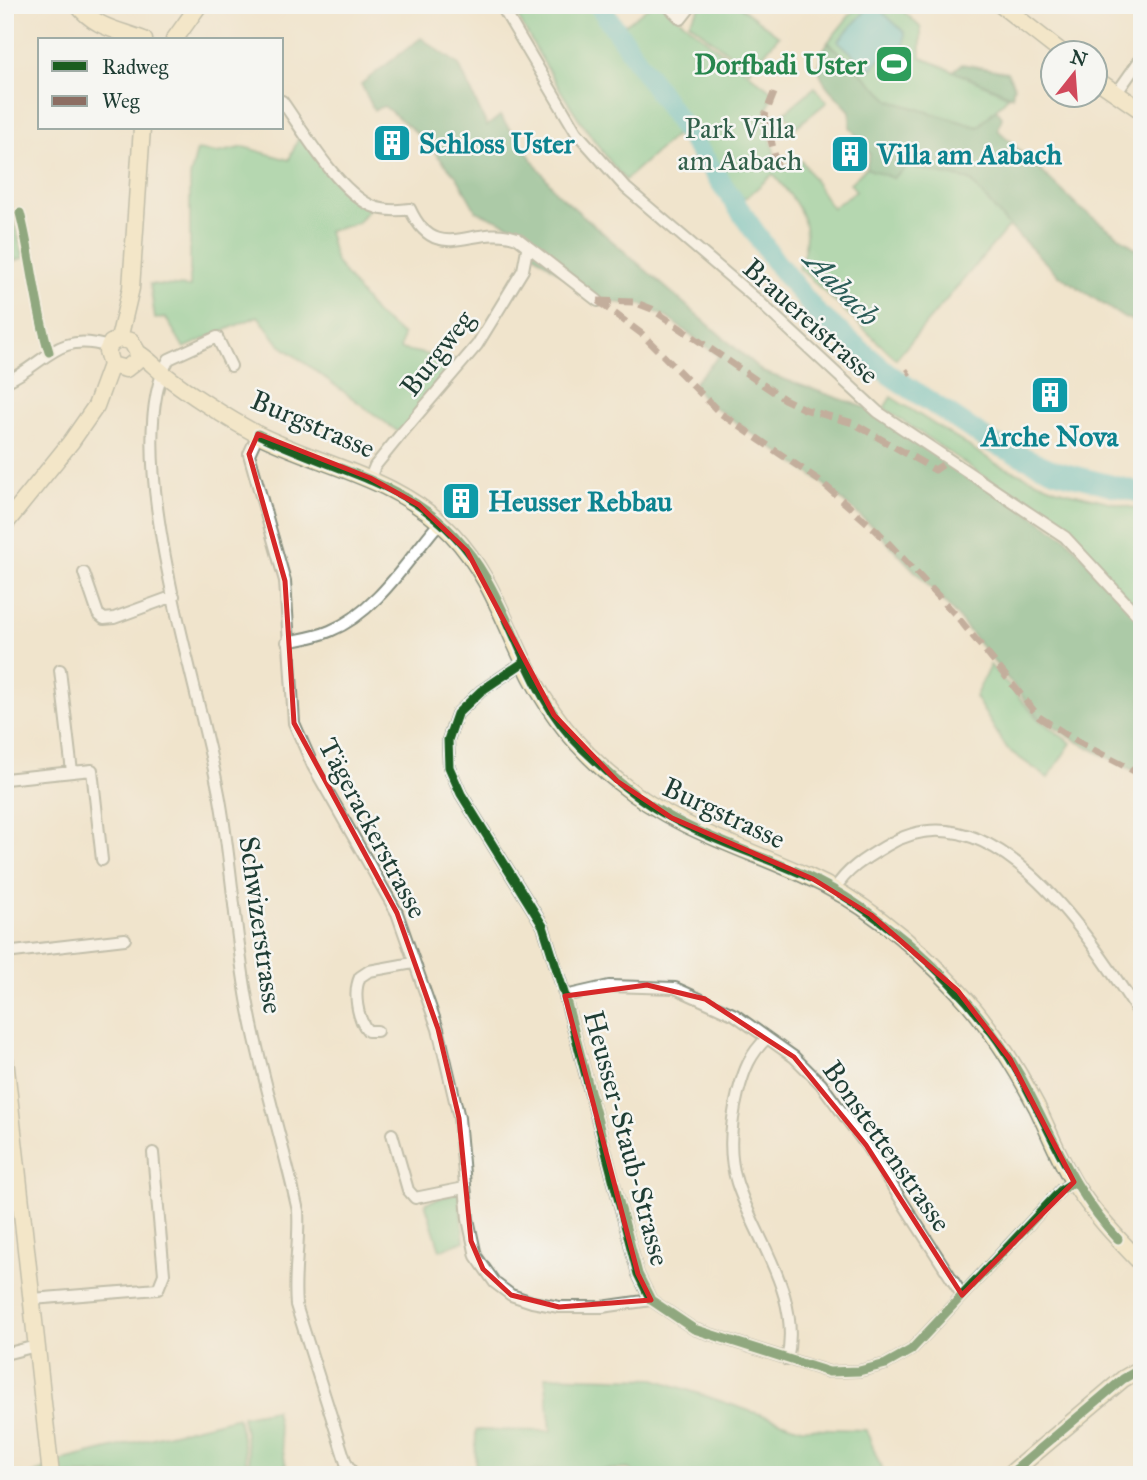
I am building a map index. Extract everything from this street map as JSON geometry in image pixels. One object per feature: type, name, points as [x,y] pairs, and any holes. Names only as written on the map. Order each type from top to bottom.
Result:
[{"type":"street","points":[[78,5],[88,18],[102,27],[138,38]]},
{"type":"street","points":[[177,38],[199,5]]},
{"type":"street","name":"Brauereistrasse","points":[[501,5],[576,132],[626,188],[755,298],[878,412],[1065,537],[1142,620]]},
{"type":"street","points":[[667,5],[681,19],[692,5]]},
{"type":"street","points":[[1001,5],[1043,38]]},
{"type":"street","points":[[1116,94],[1142,57]]},
{"type":"street","points":[[1108,88],[1142,111]]},
{"type":"street","points":[[284,104],[345,185],[371,206],[387,210],[410,209],[424,231],[440,240],[509,235],[517,238],[527,249],[544,258],[598,301]]},
{"type":"street","points":[[5,524],[69,445],[96,406],[123,354],[142,130]]},
{"type":"street","name":"Burgweg","points":[[370,478],[375,466],[477,345],[523,270],[527,249]]},
{"type":"street","points":[[163,374],[169,359],[217,337],[231,366]]},
{"type":"street","points":[[5,382],[41,357],[68,344],[92,341],[123,354]]},
{"type":"street","name":"Burgstrasse","points":[[123,354],[163,374],[258,434],[300,453],[370,478],[411,500],[440,522],[467,551],[485,577],[540,692],[573,740],[617,781],[672,818],[834,890],[906,942],[968,1002],[1015,1068],[1074,1182],[1110,1231],[1142,1264]]},
{"type":"street","name":"Schwizerstrasse","points":[[163,374],[154,399],[154,472],[160,529],[221,804],[251,1019],[298,1211],[299,1238],[294,1281],[296,1305],[346,1463],[354,1475]]},
{"type":"street","name":"Tägerackerstrasse","points":[[258,434],[249,454],[285,581],[292,713],[299,735],[397,913],[438,1029],[458,1118],[464,1188],[471,1241],[476,1256],[483,1269],[511,1295],[559,1307],[602,1307],[651,1300]]},
{"type":"street","points":[[288,642],[332,631],[364,608],[382,592],[440,522]]},
{"type":"street","points":[[84,573],[93,601],[104,619],[114,618],[174,596]]},
{"type":"street","name":"Heusser-Staub-Strasse","points":[[524,662],[481,691],[457,715],[450,727],[447,754],[453,779],[543,926],[565,996],[638,1274],[651,1300],[694,1329],[829,1372],[859,1371],[886,1364],[911,1350],[1061,1190],[1074,1182]]},
{"type":"street","points":[[60,670],[72,772]]},
{"type":"street","points":[[5,779],[92,769],[102,860]]},
{"type":"street","points":[[834,890],[846,872],[897,839],[928,829],[960,832],[1011,861],[1058,900],[1095,946],[1142,1017]]},
{"type":"street","points":[[5,953],[125,939]]},
{"type":"street","points":[[377,1031],[368,1031],[363,1025],[356,994],[357,982],[369,971],[413,963]]},
{"type":"street","name":"Bonstettenstrasse","points":[[565,996],[609,986],[675,988],[735,1014],[794,1057],[821,1084],[866,1146],[962,1295]]},
{"type":"street","points":[[767,1038],[752,1052],[741,1080],[734,1107],[732,1151],[737,1182],[787,1303],[791,1341],[787,1360]]},
{"type":"street","points":[[5,1059],[51,1475]]},
{"type":"street","points":[[392,1134],[408,1190],[415,1198],[464,1188]]},
{"type":"street","points":[[32,1298],[158,1289],[164,1274],[153,1153]]},
{"type":"street","points":[[5,1354],[36,1346]]},
{"type":"street","points":[[1012,1474],[1123,1380],[1142,1368]]},
{"type":"highlighted area","points":[[258,434],[370,478],[419,505],[467,551],[554,715],[617,781],[672,818],[813,879],[871,915],[958,991],[1010,1059],[1074,1182],[962,1295],[866,1145],[794,1057],[705,999],[647,985],[565,996],[638,1274],[651,1300],[559,1307],[511,1295],[483,1269],[471,1241],[459,1118],[438,1029],[397,913],[294,723],[285,581],[249,454]]},
{"type":"green space","points":[[518,5],[593,5],[679,132],[625,180],[555,81],[518,17]]},
{"type":"green space","name":"Park Villa am Aabach","points":[[651,5],[662,5],[774,93],[765,115],[778,168],[802,161],[832,208],[856,191],[850,183],[866,168],[893,178],[908,166],[970,180],[1009,226],[896,359],[799,268],[806,240],[803,217],[783,185],[773,174],[747,197],[742,197],[623,26]]},
{"type":"green space","points":[[702,5],[737,5],[779,36],[750,70],[689,22]]},
{"type":"green space","name":"Dorfbadi Uster","points":[[858,5],[897,5],[921,28],[921,57],[1009,96],[978,127],[891,101],[828,42]]},
{"type":"green space","points":[[421,38],[459,65],[487,126],[500,116],[557,193],[763,372],[878,412],[1065,537],[1142,620],[1142,775],[1078,742],[1039,717],[955,614],[877,531],[820,481],[707,402],[692,385],[719,356],[666,317],[643,305],[598,301],[527,249],[527,232],[476,211],[457,177],[418,134],[384,106],[374,110],[361,84]]},
{"type":"green space","points":[[828,42],[891,101],[978,127],[996,109],[1002,117],[998,130],[1080,208],[1142,253],[1142,322],[1124,318],[1056,273],[1009,226],[970,180],[908,166],[893,178],[866,168],[870,154],[850,127],[850,111],[828,87],[820,72],[819,63]]},
{"type":"green space","points":[[962,64],[1007,72],[1014,85],[1012,96],[953,71]]},
{"type":"green space","points":[[815,87],[827,102],[796,127],[784,113]]},
{"type":"green space","points":[[302,130],[345,185],[371,206],[357,223],[328,231],[336,262],[376,314],[403,335],[400,349],[465,362],[401,434],[279,344],[258,316],[184,348],[166,318],[155,319],[150,284],[190,287],[190,177],[197,150],[217,153],[244,147],[289,160]]},
{"type":"green space","points":[[5,188],[24,258],[5,263]]},
{"type":"green space","points":[[891,397],[997,464],[1056,489],[1142,510],[1142,607],[1134,605],[1071,536],[884,408]]},
{"type":"green space","points":[[990,665],[1038,719],[1071,743],[1048,778],[1007,749],[975,697]]},
{"type":"green space","points":[[459,1192],[464,1241],[440,1250],[425,1203]]},
{"type":"green space","points":[[545,1376],[655,1379],[801,1428],[866,1430],[884,1475],[637,1475],[629,1469],[475,1473],[476,1430],[551,1431]]},
{"type":"green space","points":[[275,1410],[286,1466],[252,1475],[242,1416]]},
{"type":"green space","points":[[238,1417],[249,1475],[31,1475],[67,1459]]},
{"type":"water","points":[[871,5],[875,5],[905,33],[904,47],[887,65],[880,59],[870,70],[838,41]]},
{"type":"waterway","name":"Aabach","points":[[599,5],[774,260],[817,313],[890,375],[992,443],[1055,471],[1142,493]]},
{"type":"marked path","points":[[774,93],[765,115],[778,169]]},
{"type":"marked path","points":[[598,301],[642,334],[720,413],[820,481],[877,531],[955,614],[1039,717],[1078,742],[1142,775]]},
{"type":"marked path","points":[[598,301],[634,302],[652,309],[784,399],[804,409],[853,423],[935,470],[948,461]]},
{"type":"cycle path","points":[[20,213],[49,352]]},
{"type":"cycle path","points":[[258,434],[385,486],[440,521],[464,546],[486,578],[551,710],[582,748],[625,787],[690,828],[792,869],[835,890],[884,923],[923,956],[955,987],[997,1039],[1021,1077],[1088,1202],[1118,1239]]},
{"type":"cycle path","points":[[524,662],[481,691],[457,714],[448,740],[449,767],[461,794],[543,926],[565,996],[638,1274],[651,1300],[694,1329],[829,1372],[859,1371],[886,1364],[911,1350],[1061,1190],[1074,1182]]},
{"type":"cycle path","points":[[1009,1475],[1123,1379],[1142,1368]]},
{"type":"place","name":"Dorfbadi Uster","points":[[894,64]]},
{"type":"place","name":"Schloss Uster","points":[[392,143]]},
{"type":"place","name":"Villa am Aabach","points":[[850,154]]},
{"type":"place","name":"Arche Nova","points":[[1050,395]]},
{"type":"place","name":"Heusser Rebbau","points":[[461,501]]}]
